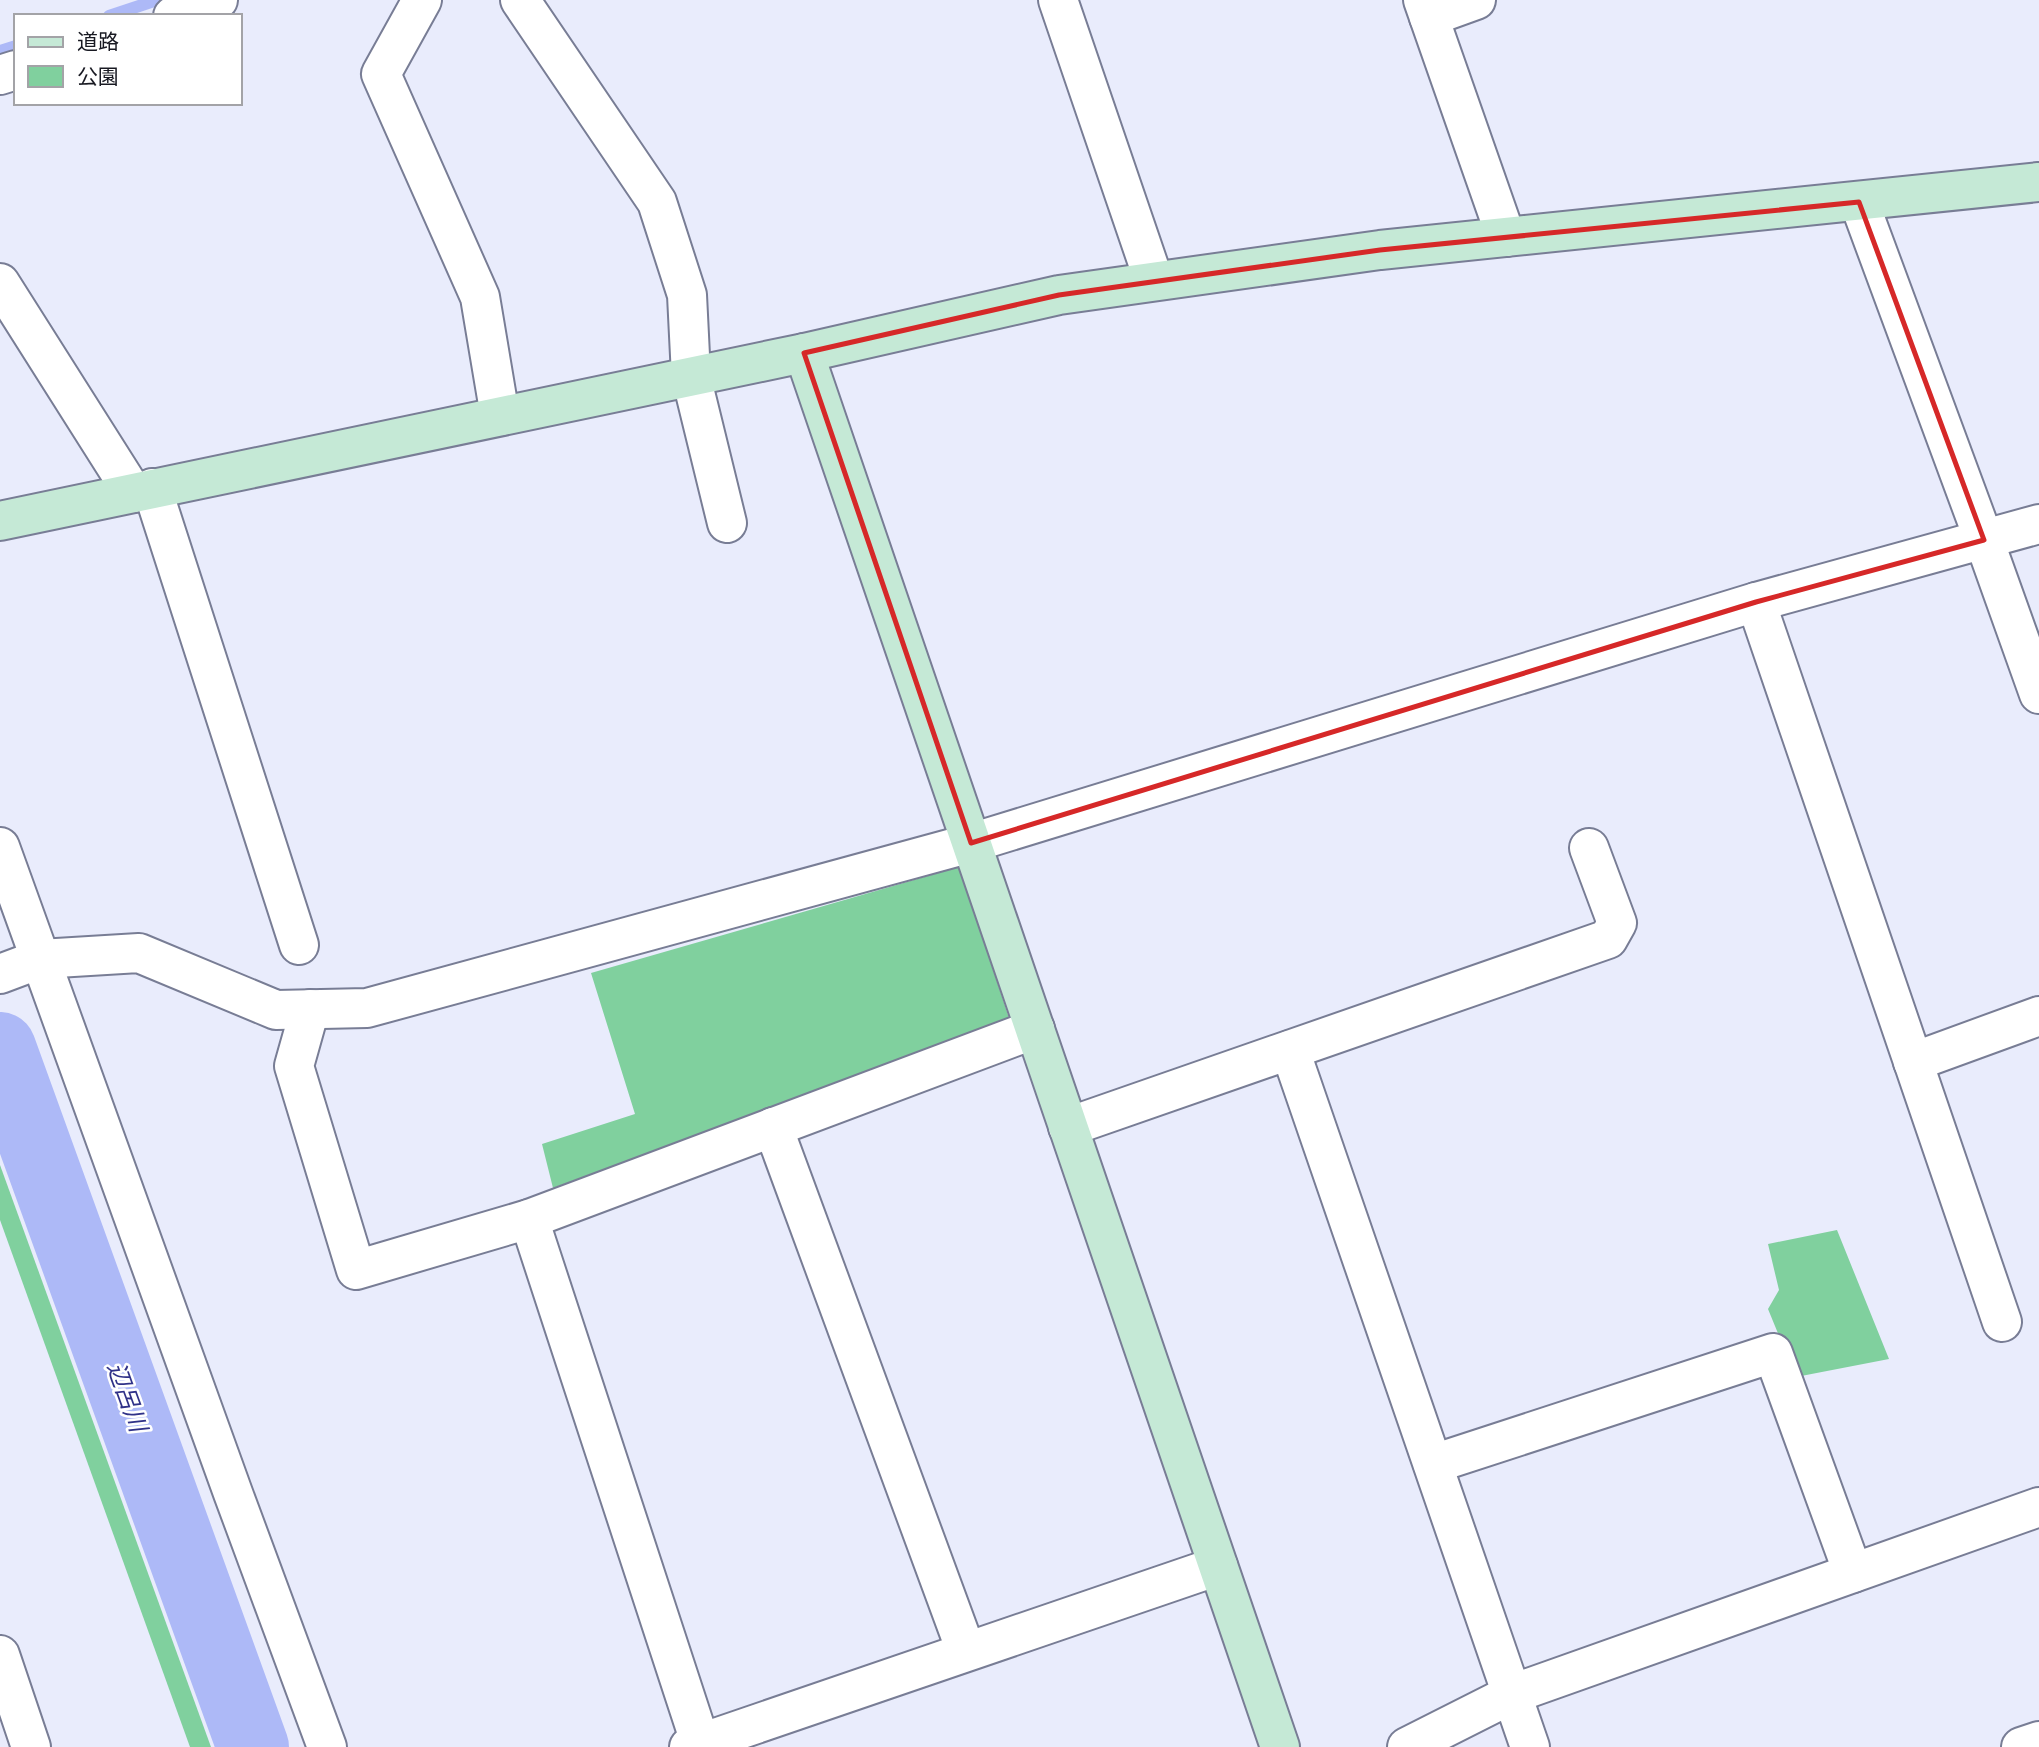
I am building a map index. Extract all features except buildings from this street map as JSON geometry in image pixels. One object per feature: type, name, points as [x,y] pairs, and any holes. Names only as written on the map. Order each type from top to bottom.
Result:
[{"type":"street","points":[[179,14],[218,0]]},
{"type":"street","points":[[422,0],[381,74],[480,296],[500,416]]},
{"type":"street","points":[[520,0],[657,202],[687,295],[691,376],[727,523]]},
{"type":"street","points":[[1058,0],[1154,281]]},
{"type":"street","points":[[1476,0],[1426,9],[1506,237]]},
{"type":"street","points":[[0,521],[804,353],[1059,295],[1380,250],[2039,183]]},
{"type":"street","points":[[1858,202],[2039,694]]},
{"type":"street","points":[[0,283],[142,491],[299,945]]},
{"type":"street","points":[[804,353],[1280,1747]]},
{"type":"street","points":[[0,974],[40,959],[139,953],[276,1010],[367,1008],[971,843],[1756,602],[2039,523]]},
{"type":"street","points":[[1756,602],[2002,1322]]},
{"type":"street","points":[[0,847],[326,1747]]},
{"type":"street","points":[[1068,1127],[1608,940],[1617,923],[1588,848]]},
{"type":"street","points":[[310,1009],[294,1066],[356,1270],[529,1219],[1035,1029]]},
{"type":"street","points":[[1913,1062],[2039,1016]]},
{"type":"street","points":[[1290,1050],[1530,1747]]},
{"type":"street","points":[[773,1127],[966,1651]]},
{"type":"street","points":[[529,1219],[694,1745],[1218,1566]]},
{"type":"street","points":[[1433,1465],[1773,1353],[1853,1573]]},
{"type":"street","points":[[1407,1747],[1512,1694],[2039,1507]]},
{"type":"street","points":[[0,1655],[7,1702],[31,1747]]},
{"type":"street","points":[[2021,1747],[2039,1741]]},
{"type":"highlighted area","points":[[1859,202],[1984,540],[1756,602],[971,843],[804,353],[1059,295],[1380,250]]},
{"type":"green space","points":[[959,867],[1010,1021],[553,1188],[542,1144],[635,1114],[591,973]]},
{"type":"green space","points":[[0,1165],[211,1747],[190,1747],[0,1220]]},
{"type":"green space","points":[[1837,1230],[1889,1359],[1796,1377],[1768,1309],[1779,1290],[1768,1244]]},
{"type":"waterway","points":[[115,14],[157,0]]},
{"type":"waterway","points":[[0,51],[14,47]]},
{"type":"waterway","name":"辺呂川","points":[[0,1048],[253,1747]]}]
